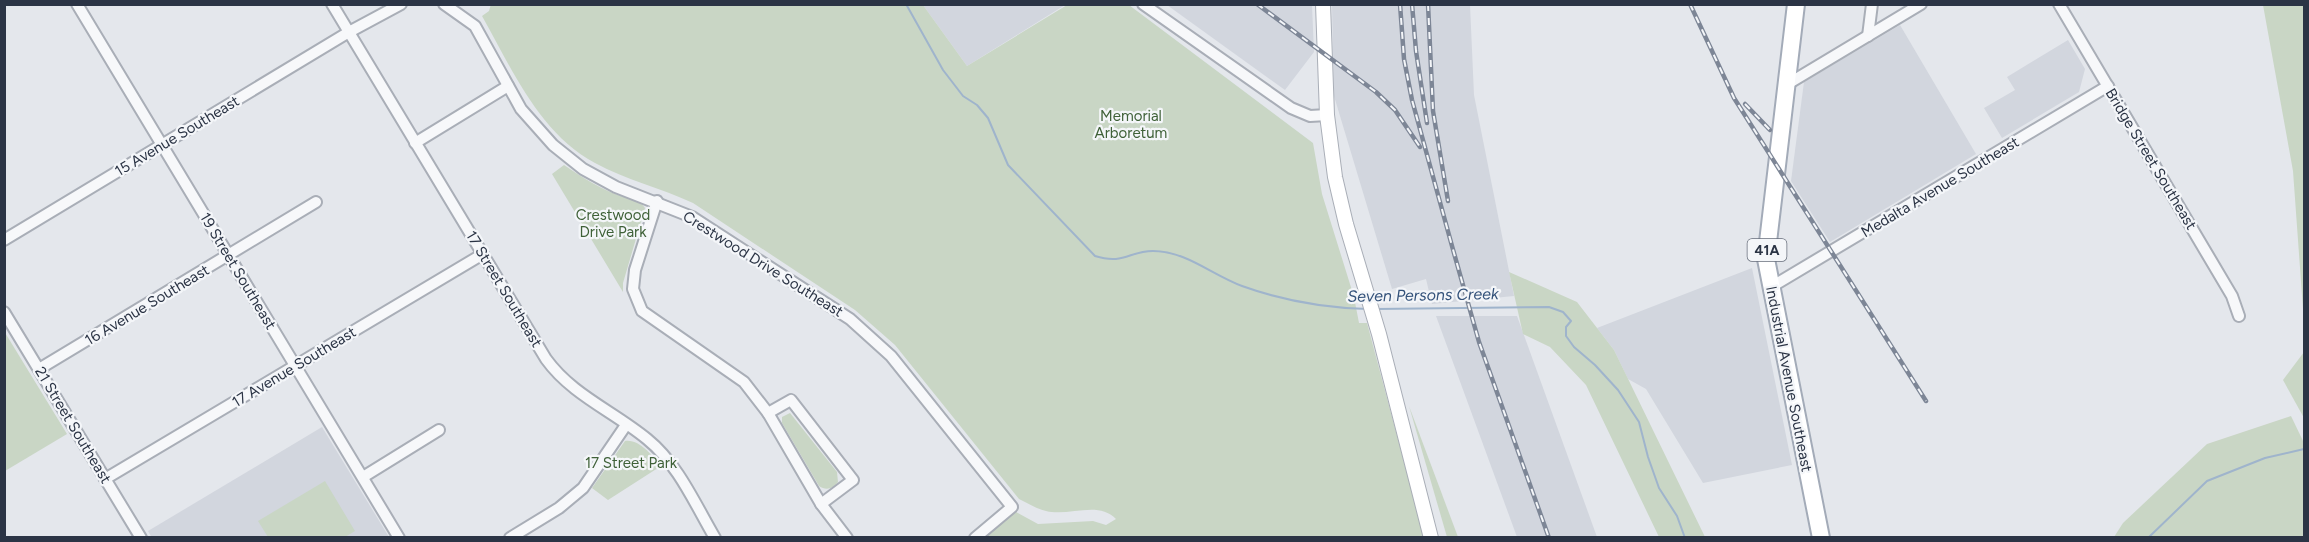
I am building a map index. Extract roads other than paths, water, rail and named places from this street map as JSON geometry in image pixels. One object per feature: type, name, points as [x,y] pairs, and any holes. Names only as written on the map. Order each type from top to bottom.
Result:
[{"type":"main road","name":"Industrial Avenue Southeast","points":[[1796,4],[1766,260],[1821,537]]},
{"type":"street","name":"19 Street Southeast","points":[[77,4],[399,537]]},
{"type":"street","name":"17 Street Southeast","points":[[332,4],[556,373],[566,383],[646,438],[675,470],[715,537]]},
{"type":"street","points":[[349,32],[401,4]]},
{"type":"street","name":"Crestwood Drive Southeast","points":[[444,4],[475,26],[521,109],[553,145],[567,157],[583,169],[616,187],[657,201],[692,217],[850,320],[891,356],[1012,507],[975,537]]},
{"type":"street","points":[[1143,4],[1291,108],[1304,114],[1327,115]]},
{"type":"street","points":[[1323,4],[1327,115],[1335,177],[1431,537]]},
{"type":"street","points":[[1868,36],[1872,4]]},
{"type":"street","points":[[1786,85],[1921,4]]},
{"type":"street","name":"Bridge Street Southeast","points":[[2059,4],[2232,296],[2239,316]]},
{"type":"street","name":"15 Avenue Southeast","points":[[4,240],[349,32]]},
{"type":"street","points":[[415,143],[508,86]]},
{"type":"street","name":"Medalta Avenue Southeast","points":[[1771,287],[2108,86]]},
{"type":"street","points":[[657,201],[635,270],[633,289],[642,311],[744,382],[768,413],[821,504],[847,537]]},
{"type":"street","name":"16 Avenue Southeast","points":[[39,369],[316,202]]},
{"type":"street","name":"17 Avenue Southeast","points":[[105,479],[483,254]]},
{"type":"street","name":"21 Street Southeast","points":[[4,312],[141,537]]},
{"type":"street","points":[[768,413],[791,400],[853,480],[821,504]]},
{"type":"street","points":[[510,537],[559,508],[583,488],[626,424]]},
{"type":"street","points":[[363,477],[440,430]]},
{"type":"waterway","name":"Seven Persons Creek","points":[[906,4],[943,70],[963,96],[977,105],[988,118],[1008,165],[1095,256],[1113,259],[1145,252],[1165,252],[1188,259],[1242,286],[1272,295],[1320,305],[1368,309]]},
{"type":"waterway","name":"Seven Persons Creek","points":[[1376,309],[1549,307],[1563,312],[1571,321],[1566,327],[1566,336],[1574,347],[1595,365],[1618,390],[1639,422],[1659,488],[1677,516],[1685,538]]},
{"type":"waterway","name":"Seven Persons Creek","points":[[2148,538],[2207,481],[2265,458],[2304,449]]},
{"type":"railway","points":[[1257,4],[1376,92],[1395,110],[1420,147]]},
{"type":"railway","points":[[1400,4],[1404,59],[1412,100],[1452,246],[1479,342],[1549,538]]},
{"type":"railway","points":[[1412,4],[1416,51],[1427,123]]},
{"type":"railway","points":[[1428,4],[1433,111],[1448,201]]},
{"type":"railway","points":[[1690,4],[1734,98],[1926,401]]},
{"type":"railway","points":[[1745,104],[1770,130]]},
{"type":"park label","name":"Memorial Arboretum","points":[[1131,124]]},
{"type":"park label","name":"Crestwood Drive Park","points":[[613,224]]},
{"type":"park label","name":"17 Street Park","points":[[631,463]]}]
